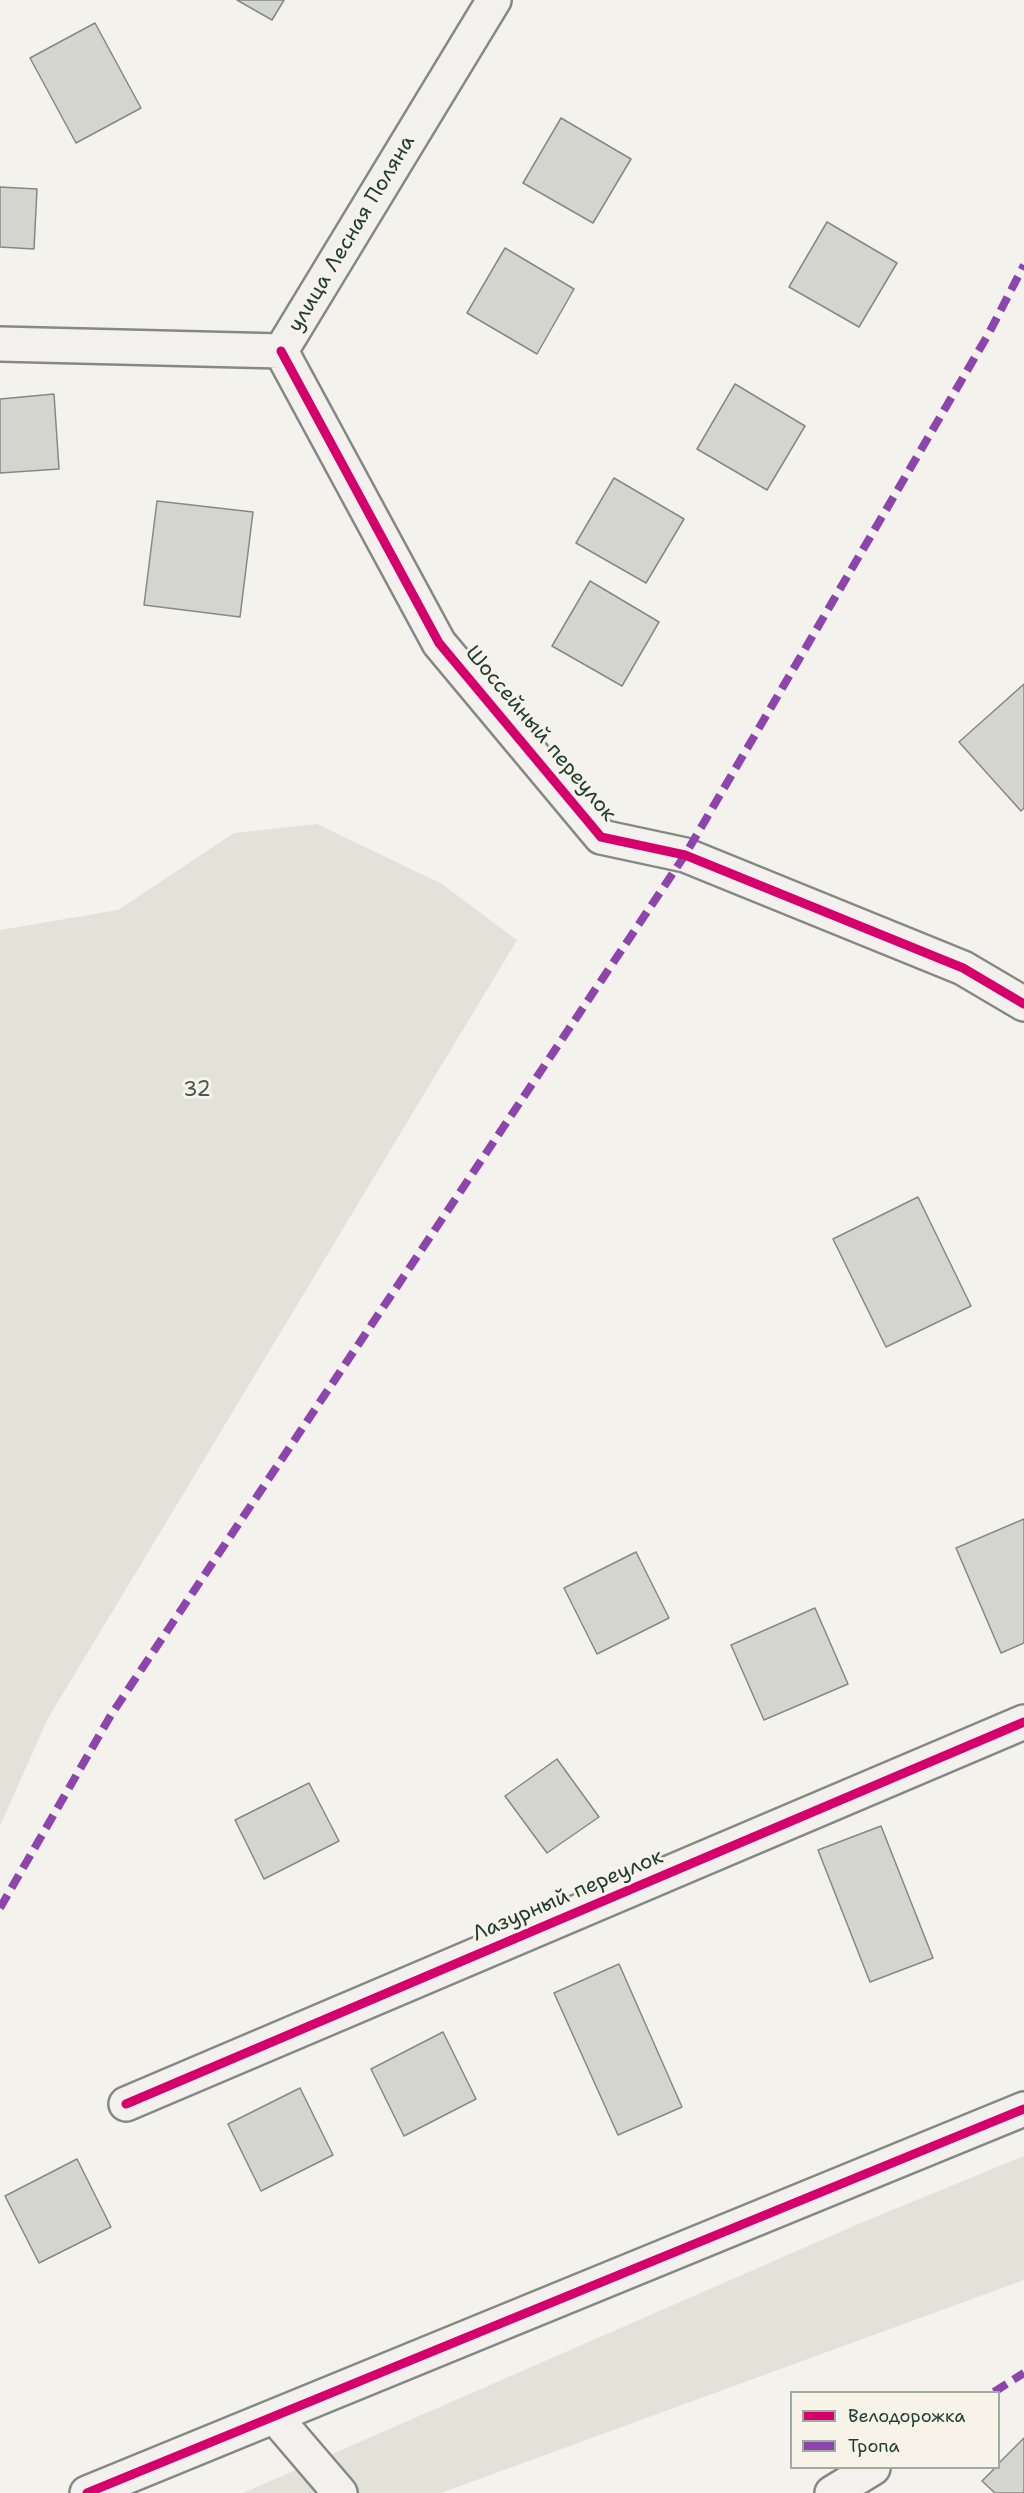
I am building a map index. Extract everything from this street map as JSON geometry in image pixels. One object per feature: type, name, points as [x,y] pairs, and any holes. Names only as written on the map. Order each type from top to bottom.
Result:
[{"type":"street","name":"улица Лесная Поляна","points":[[0,344],[281,351],[494,0]]},
{"type":"street","name":"Шоссейный переулок","points":[[281,351],[439,643],[601,837],[685,855],[963,968],[1024,1004]]},
{"type":"street","name":"Лазурный переулок","points":[[126,2103],[1024,1722]]},
{"type":"street","points":[[87,2493],[1024,2109]]},
{"type":"street","points":[[275,2417],[340,2493]]},
{"type":"street","points":[[832,2493],[871,2469]]},
{"type":"green space","name":"32","points":[[317,824],[442,884],[517,940],[47,1720],[0,1826],[0,930],[118,910],[234,833]]},
{"type":"green space","points":[[1024,2156],[1024,2280],[441,2493],[243,2493],[863,2222]]},
{"type":"building","points":[[237,0],[284,0],[272,20]]},
{"type":"building","points":[[95,23],[141,108],[76,143],[30,58]]},
{"type":"building","points":[[561,118],[631,159],[593,223],[523,183]]},
{"type":"building","points":[[0,187],[37,189],[34,249],[0,247]]},
{"type":"building","points":[[827,222],[897,263],[859,327],[789,287]]},
{"type":"building","points":[[505,248],[574,289],[537,354],[467,313]]},
{"type":"building","points":[[735,384],[805,426],[767,490],[697,449]]},
{"type":"building","points":[[54,394],[59,469],[0,473],[0,399]]},
{"type":"building","points":[[614,478],[684,519],[646,583],[576,543]]},
{"type":"building","points":[[157,501],[253,512],[240,617],[144,605]]},
{"type":"building","points":[[590,581],[659,622],[622,686],[552,646]]},
{"type":"building","points":[[1024,684],[1024,808],[1021,811],[959,742]]},
{"type":"building","points":[[918,1197],[971,1306],[886,1347],[833,1239]]},
{"type":"building","points":[[1024,1519],[1024,1643],[1001,1653],[956,1548]]},
{"type":"building","points":[[636,1552],[669,1618],[597,1654],[564,1588]]},
{"type":"building","points":[[815,1608],[848,1684],[764,1720],[731,1645]]},
{"type":"building","points":[[557,1759],[599,1817],[547,1853],[505,1796]]},
{"type":"building","points":[[309,1783],[339,1841],[264,1879],[235,1820]]},
{"type":"building","points":[[881,1826],[933,1958],[870,1982],[818,1850]]},
{"type":"building","points":[[619,1964],[682,2107],[618,2135],[554,1993]]},
{"type":"building","points":[[443,2032],[476,2099],[404,2136],[371,2069]]},
{"type":"building","points":[[300,2088],[333,2155],[261,2191],[228,2124]]},
{"type":"building","points":[[77,2159],[111,2227],[39,2263],[5,2196]]},
{"type":"building","points":[[1024,2438],[1024,2493],[995,2493],[982,2481],[994,2469],[1000,2469],[1000,2462]]},
{"type":"marked path","points":[[0,1908],[111,1715],[685,855],[989,333],[1024,265]]},
{"type":"marked path","points":[[996,2391],[1024,2373]]},
{"type":"cycle path","points":[[281,351],[439,643],[601,837],[685,855],[963,968],[1024,1004]]},
{"type":"cycle path","points":[[126,2104],[1024,1722]]},
{"type":"cycle path","points":[[87,2493],[1024,2109]]}]
